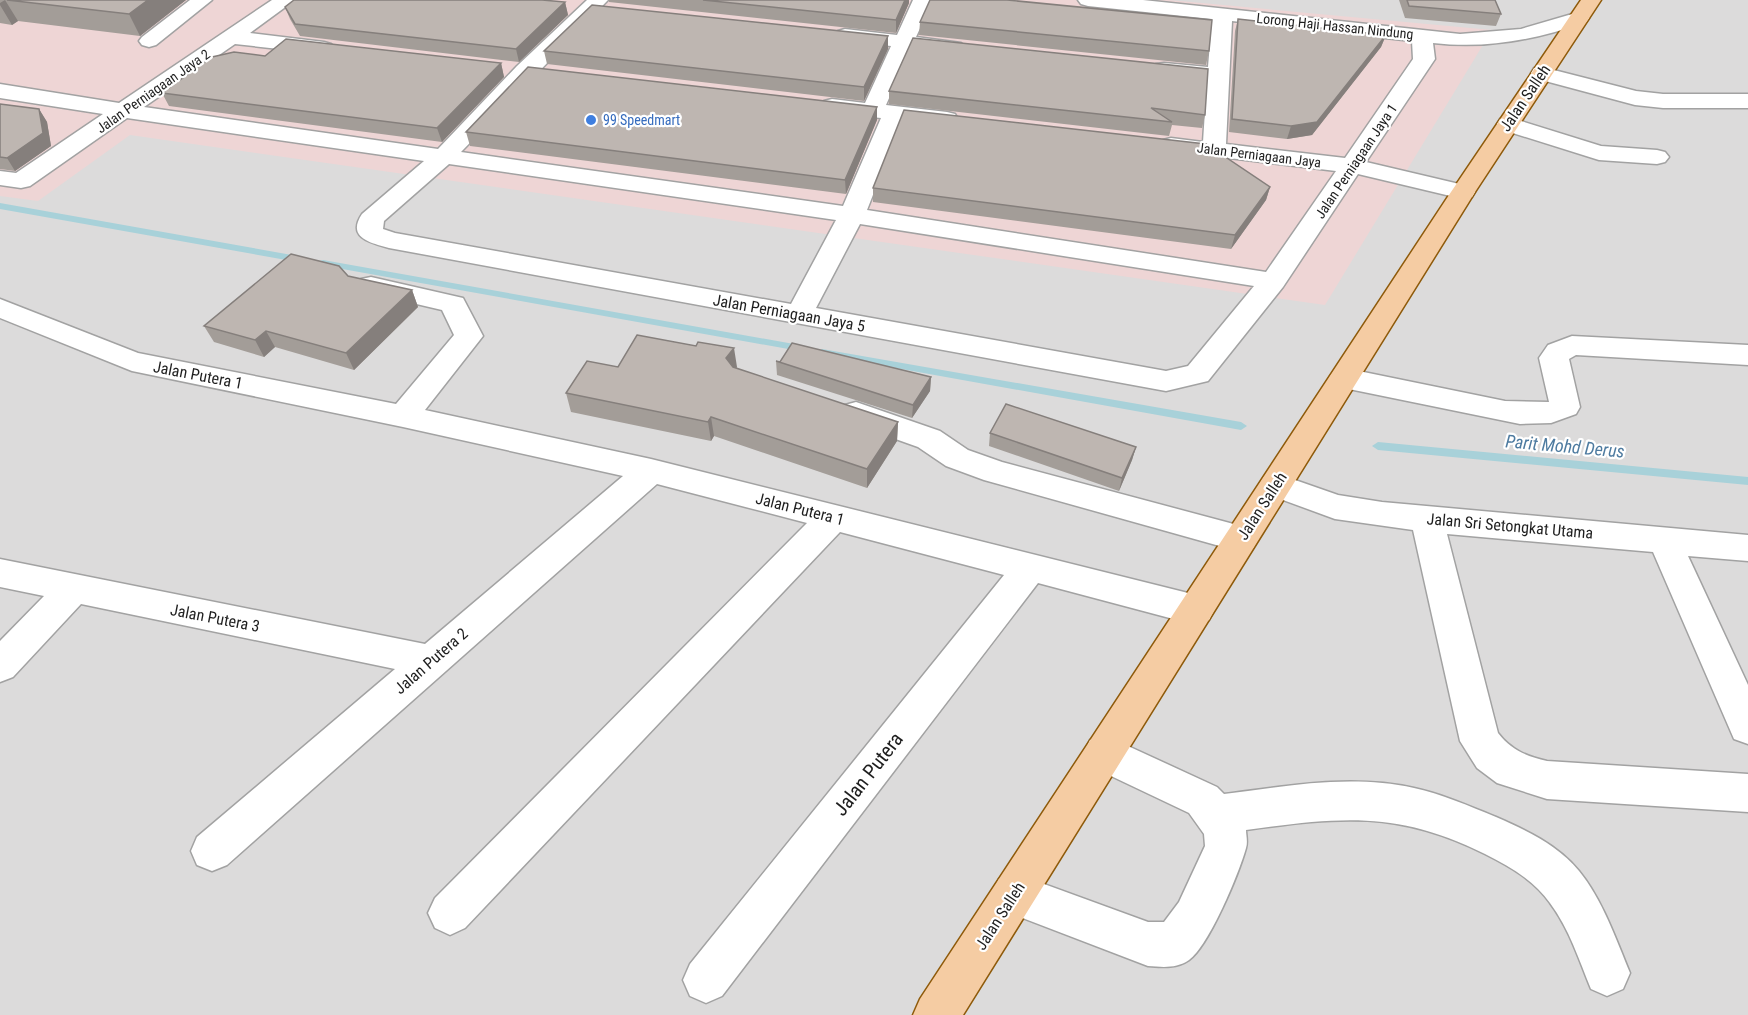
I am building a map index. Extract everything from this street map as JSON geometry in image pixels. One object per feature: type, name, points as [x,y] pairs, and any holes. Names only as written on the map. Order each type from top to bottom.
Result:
[{"type":"main road","name":"Jalan Salleh","points":[[936,1015],[1462,192],[1585,9]]},
{"type":"street","points":[[149,41],[202,0]]},
{"type":"street","name":"Jalan Perniagaan Jaya 2","points":[[10,180],[124,111],[285,0]]},
{"type":"street","points":[[799,314],[852,215],[906,42],[923,0]]},
{"type":"street","name":"Lorong Haji Hassan Nindung","points":[[1088,0],[1460,40],[1498,40],[1533,34],[1585,9]]},
{"type":"street","points":[[569,7],[600,7]]},
{"type":"street","points":[[443,157],[514,69],[600,7]]},
{"type":"street","points":[[1214,150],[1222,13]]},
{"type":"street","points":[[824,33],[969,48]]},
{"type":"street","name":"Jalan Perniagaan Jaya 1","points":[[1273,281],[1424,59],[1422,36]]},
{"type":"street","points":[[231,37],[346,51]]},
{"type":"street","points":[[1147,67],[1219,75]]},
{"type":"street","points":[[514,69],[548,73]]},
{"type":"street","points":[[1542,73],[1635,98],[1663,101],[1748,101]]},
{"type":"street","points":[[0,91],[124,111],[852,215],[1273,281]]},
{"type":"street","points":[[814,104],[973,122]]},
{"type":"street","points":[[1508,124],[1599,153],[1657,157]]},
{"type":"street","name":"Jalan Perniagaan Jaya","points":[[1145,142],[1353,166],[1462,192]]},
{"type":"street","name":"Jalan Perniagaan Jaya 5","points":[[443,157],[371,219],[370,233],[389,240],[1167,381],[1198,374],[1273,281]]},
{"type":"street","points":[[366,284],[453,304],[469,336],[403,416]]},
{"type":"street","name":"Jalan Putera 1","points":[[0,308],[132,361],[403,416],[651,471],[1196,610]]},
{"type":"street","points":[[1344,378],[1505,412],[1555,413],[1565,407],[1554,358],[1558,352],[1572,345],[1748,355]]},
{"type":"street","points":[[833,406],[930,439],[957,458],[995,472],[1241,539]]},
{"type":"street","name":"Jalan Putera 2","points":[[212,851],[651,471]]},
{"type":"street","name":"Jalan Sri Setongkat Utama","points":[[1275,485],[1335,507],[1427,519],[1748,548]]},
{"type":"street","points":[[450,912],[833,518]]},
{"type":"street","points":[[1427,519],[1480,741],[1491,755],[1511,770],[1547,780],[1748,793]]},
{"type":"street","points":[[1664,540],[1748,727]]},
{"type":"street","name":"Jalan Putera","points":[[706,980],[1030,568]]},
{"type":"street","name":"Jalan Putera 3","points":[[0,573],[431,661]]},
{"type":"street","points":[[0,666],[73,589]]},
{"type":"street","points":[[1014,894],[1148,944],[1172,945],[1196,918],[1226,846],[1225,830],[1203,800],[1104,753]]},
{"type":"street","points":[[1215,814],[1330,801],[1412,806],[1440,814],[1503,841],[1547,867],[1566,888],[1607,973]]},
{"type":"shaded area","points":[[0,0],[1748,0],[1748,1015],[0,1015]]},
{"type":"shaded area","points":[[0,0],[1169,0],[1492,30],[1325,305],[130,135],[38,201],[0,196]]},
{"type":"building","points":[[7,0],[148,0],[129,14]]},
{"type":"building","points":[[294,0],[542,0],[565,2],[516,49],[295,24],[285,7]]},
{"type":"building","points":[[703,0],[905,0],[896,20]]},
{"type":"building","points":[[930,0],[1007,0],[1212,20],[1209,51],[920,22]]},
{"type":"building","points":[[1407,0],[1495,0],[1501,14],[1409,6]]},
{"type":"building","points":[[592,5],[888,36],[864,87],[544,51]]},
{"type":"building","points":[[1238,19],[1386,35],[1317,122],[1291,126],[1232,119]]},
{"type":"building","points":[[913,38],[1208,69],[1205,115],[1151,108],[1172,122],[889,91]]},
{"type":"building","points":[[286,39],[501,63],[437,128],[162,93],[212,57],[234,52],[265,56]]},
{"type":"building","points":[[528,67],[877,107],[845,180],[466,132]]},
{"type":"building","points":[[0,104],[39,109],[43,133],[7,158],[0,157]]},
{"type":"building","points":[[904,110],[1206,144],[1270,187],[1235,235],[873,188]]},
{"type":"building","points":[[291,254],[339,266],[348,276],[412,290],[346,353],[266,331],[255,340],[204,326]]},
{"type":"building","points":[[637,335],[696,346],[698,342],[734,348],[726,358],[733,367],[898,422],[867,469],[711,417],[708,422],[566,393],[587,361],[618,367]]},
{"type":"building","points":[[792,343],[931,377],[913,405],[776,361],[780,362]]},
{"type":"building","points":[[1006,404],[1136,447],[1122,478],[990,433]]},
{"type":"waterway","points":[[0,206],[303,260]]},
{"type":"waterway","points":[[323,263],[805,349]]},
{"type":"waterway","points":[[822,352],[1241,426]]},
{"type":"waterway","name":"Parit Mohd Derus","points":[[1378,446],[1748,481]]},
{"type":"place","name":"99 Speedmart","points":[[591,120]]}]
